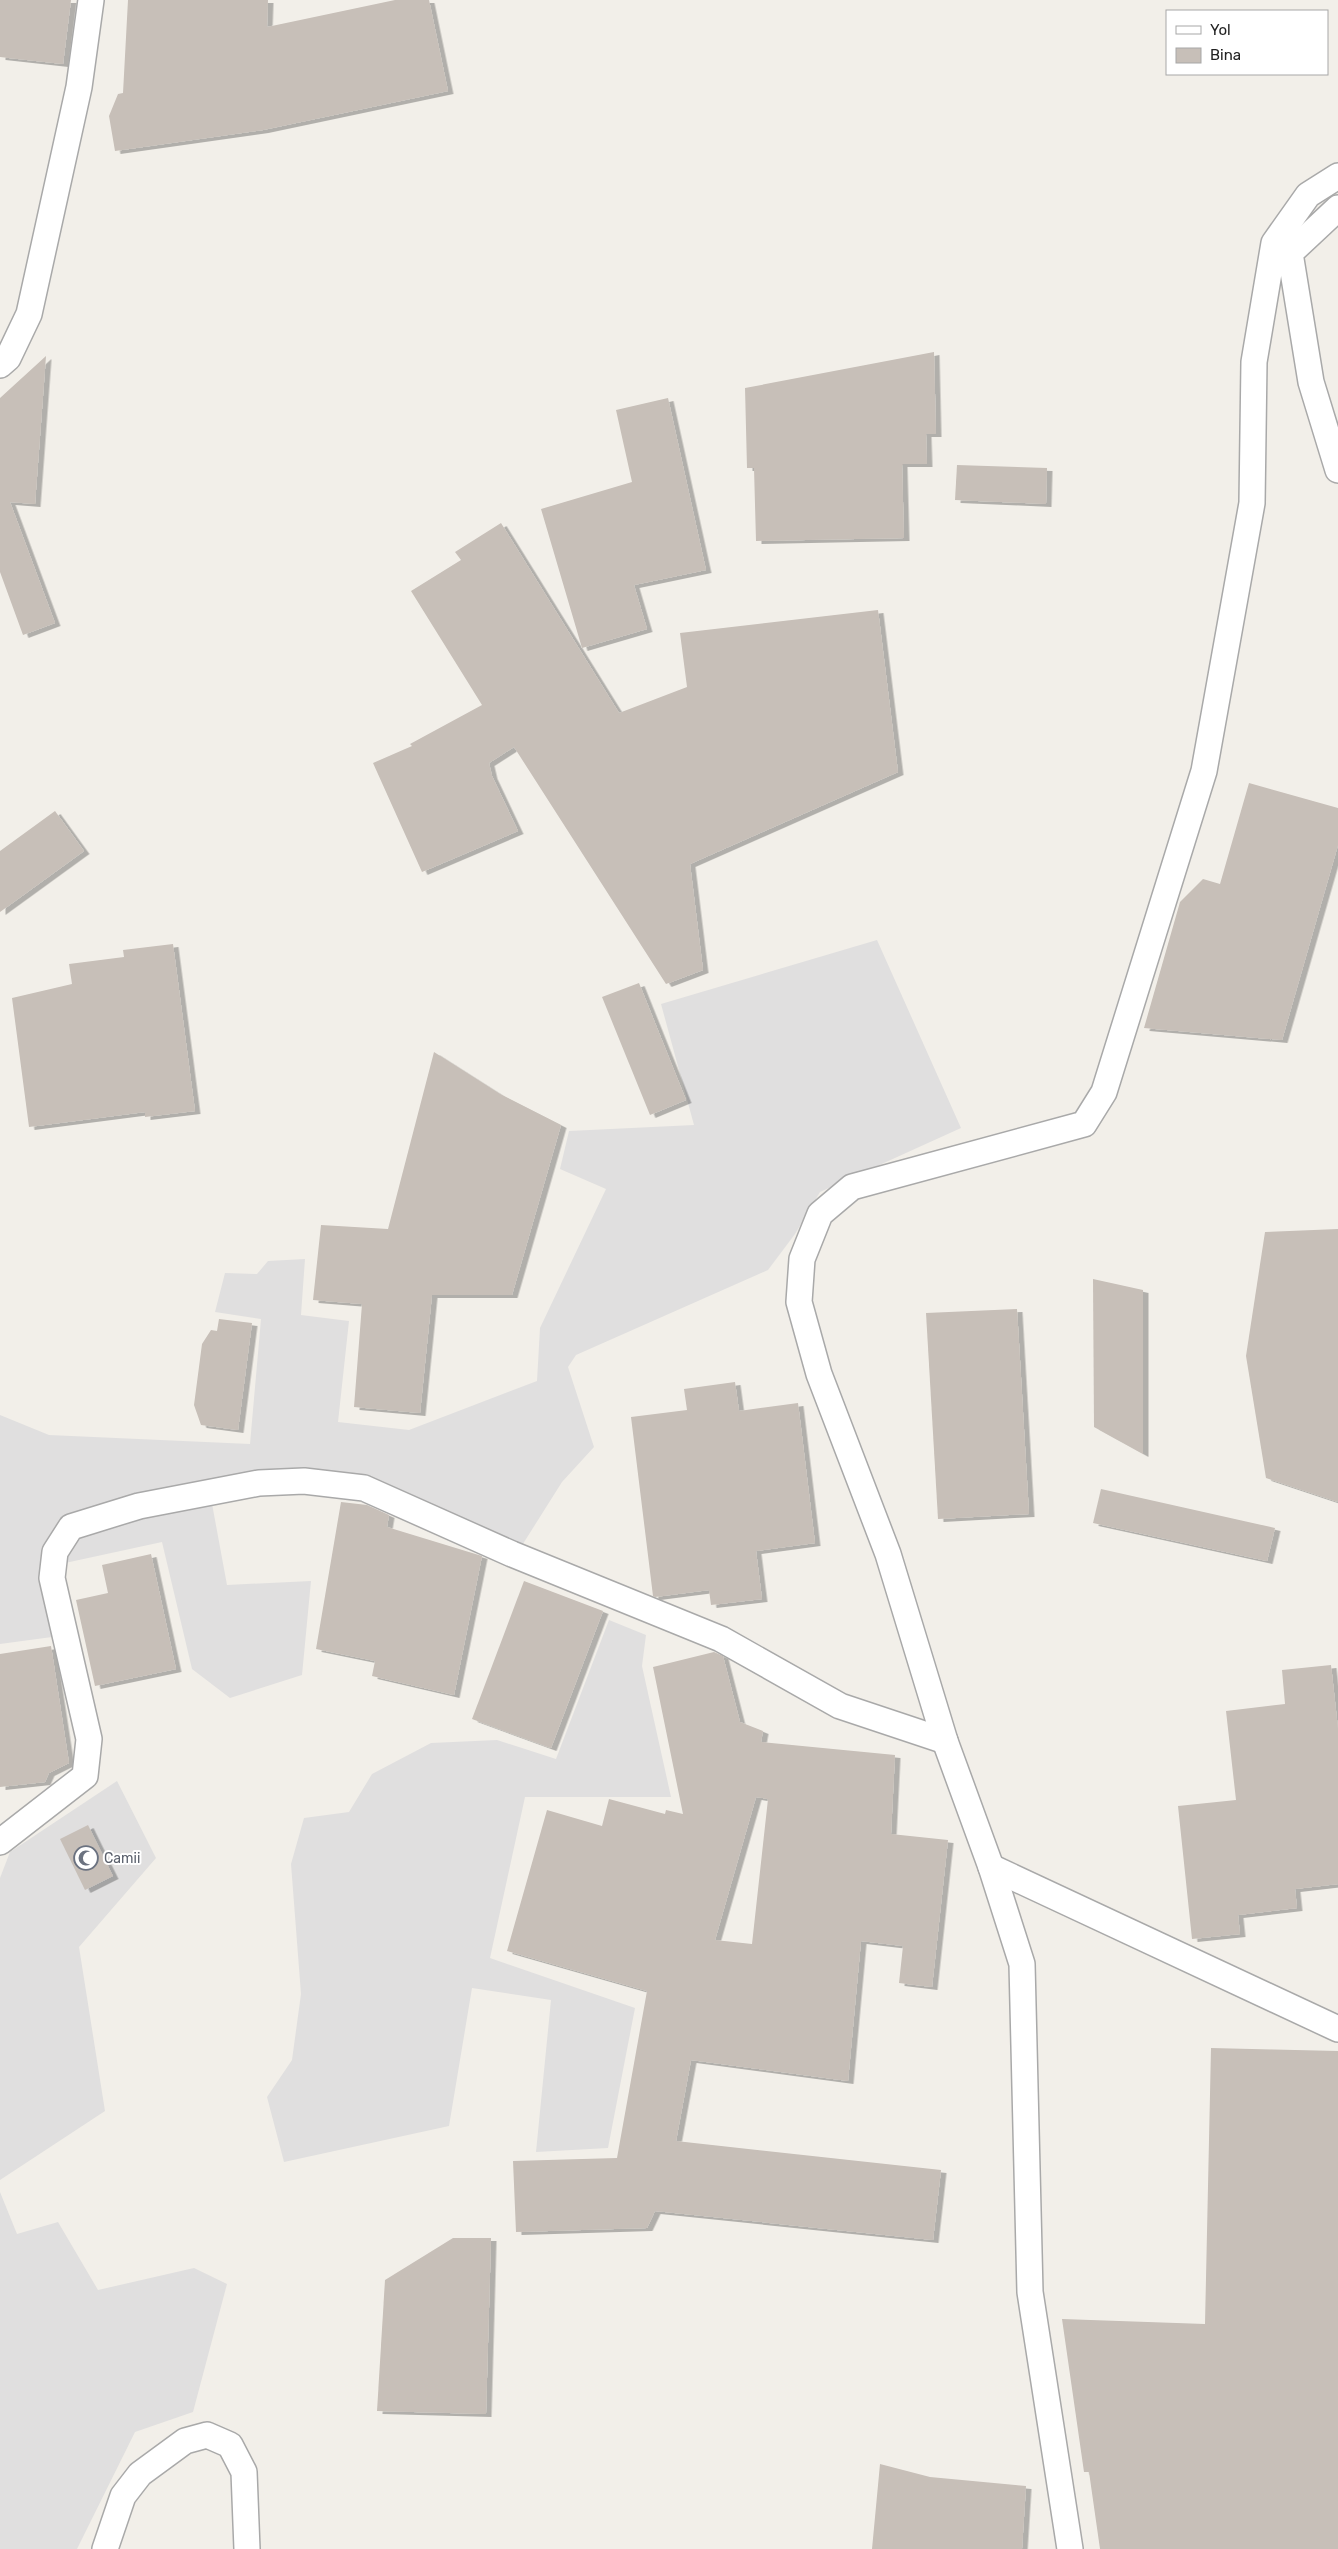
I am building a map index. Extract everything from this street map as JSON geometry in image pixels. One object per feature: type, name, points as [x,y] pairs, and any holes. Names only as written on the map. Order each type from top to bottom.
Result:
[{"type":"street","points":[[0,365],[8,358],[29,314],[79,87],[91,0]]},
{"type":"street","points":[[1070,2549],[1030,2292],[1022,1964],[991,1867],[945,1742],[888,1554],[819,1374],[799,1302],[802,1259],[820,1214],[852,1187],[1084,1124],[1104,1092],[1204,771],[1252,503],[1254,362],[1274,243],[1308,195],[1338,176]]},
{"type":"street","points":[[1338,208],[1290,253],[1311,382],[1338,470]]},
{"type":"street","points":[[0,1842],[85,1776],[90,1739],[52,1578],[55,1552],[71,1526],[139,1506],[259,1484],[304,1481],[364,1488],[512,1554],[721,1639],[840,1706],[945,1742]]},
{"type":"street","points":[[991,1867],[1338,2028]]},
{"type":"street","points":[[105,2549],[123,2496],[140,2474],[185,2441],[207,2435],[230,2445],[244,2472],[247,2549]]},
{"type":"shaded area","points":[[877,940],[961,1128],[820,1192],[795,1234],[768,1270],[576,1355],[568,1367],[594,1447],[562,1482],[521,1547],[394,1488],[336,1473],[208,1482],[227,1585],[311,1581],[302,1675],[230,1698],[192,1669],[162,1542],[42,1568],[52,1637],[0,1644],[0,1415],[49,1435],[250,1444],[261,1319],[215,1312],[225,1273],[257,1274],[268,1261],[305,1259],[301,1315],[349,1321],[338,1422],[409,1430],[537,1381],[540,1328],[606,1189],[560,1169],[569,1131],[694,1125],[661,1004]]},
{"type":"shaded area","points":[[609,1620],[646,1635],[642,1666],[671,1797],[525,1797],[490,1958],[635,2008],[608,2148],[536,2152],[551,2000],[472,1988],[449,2126],[284,2162],[267,2097],[292,2060],[301,1994],[291,1864],[304,1818],[349,1812],[372,1774],[431,1743],[497,1740],[556,1759]]},
{"type":"shaded area","points":[[117,1781],[156,1858],[79,1947],[105,2111],[0,2180],[0,1878],[10,1852]]},
{"type":"shaded area","points":[[0,2192],[17,2234],[58,2222],[98,2290],[194,2268],[227,2284],[193,2412],[135,2432],[77,2549],[0,2549]]},
{"type":"building","points":[[0,0],[71,0],[63,64],[0,57]]},
{"type":"building","points":[[128,0],[268,0],[267,27],[395,0],[429,0],[448,91],[263,130],[115,151],[109,116],[118,94],[123,93]]},
{"type":"building","points":[[934,352],[936,434],[926,434],[927,464],[902,464],[904,538],[756,541],[754,468],[747,468],[745,388]]},
{"type":"building","points":[[46,356],[35,504],[10,502],[55,623],[23,635],[0,572],[0,398]]},
{"type":"building","points":[[668,398],[706,570],[634,585],[647,629],[582,648],[541,509],[632,482],[616,410]]},
{"type":"building","points":[[957,465],[1047,468],[1046,504],[955,500]]},
{"type":"building","points":[[501,523],[619,713],[687,687],[680,633],[878,610],[898,772],[690,864],[703,970],[666,984],[514,747],[489,763],[492,776],[518,831],[422,872],[373,763],[412,746],[410,744],[482,705],[411,591],[461,560],[455,552]]},
{"type":"building","points":[[1249,783],[1338,808],[1338,845],[1282,1040],[1144,1028],[1180,902],[1203,879],[1220,884]]},
{"type":"building","points":[[55,811],[84,851],[0,912],[0,851]]},
{"type":"building","points":[[173,944],[195,1111],[145,1117],[145,1112],[29,1127],[12,998],[72,984],[69,964],[124,957],[123,950]]},
{"type":"building","points":[[639,983],[686,1100],[650,1115],[602,997]]},
{"type":"building","points":[[434,1052],[500,1094],[561,1125],[512,1295],[432,1295],[420,1413],[354,1407],[362,1304],[313,1300],[321,1225],[388,1229]]},
{"type":"building","points":[[1338,1229],[1338,1502],[1266,1478],[1246,1356],[1265,1232]]},
{"type":"building","points":[[1093,1279],[1143,1290],[1143,1454],[1094,1427]]},
{"type":"building","points":[[1017,1309],[1029,1514],[938,1519],[926,1313]]},
{"type":"building","points":[[219,1319],[252,1323],[238,1430],[201,1425],[194,1405],[202,1344],[211,1330],[217,1331]]},
{"type":"building","points":[[735,1382],[739,1411],[798,1403],[815,1543],[756,1551],[762,1599],[711,1605],[709,1590],[655,1597],[653,1596],[631,1417],[687,1410],[684,1389]]},
{"type":"building","points":[[1101,1489],[1275,1528],[1267,1561],[1093,1523]]},
{"type":"building","points":[[341,1502],[367,1505],[389,1515],[387,1527],[482,1556],[454,1695],[372,1676],[375,1661],[316,1649]]},
{"type":"building","points":[[151,1554],[176,1669],[95,1686],[76,1600],[108,1593],[102,1565]]},
{"type":"building","points":[[524,1581],[603,1611],[551,1748],[472,1719]]},
{"type":"building","points":[[51,1646],[69,1763],[49,1773],[45,1782],[0,1787],[0,1654]]},
{"type":"building","points":[[714,1652],[723,1656],[740,1722],[763,1731],[761,1742],[895,1755],[891,1834],[948,1840],[932,1987],[899,1983],[903,1946],[861,1941],[848,2081],[691,2060],[676,2141],[941,2170],[933,2240],[655,2211],[647,2228],[516,2232],[513,2161],[617,2158],[647,1991],[507,1951],[547,1810],[602,1826],[609,1799],[665,1814],[666,1810],[683,1814],[653,1667]],"holes":[[[756,1797],[768,1799],[752,1944],[715,1940]]]},
{"type":"building","points":[[1331,1665],[1338,1729],[1338,1884],[1295,1889],[1297,1908],[1238,1915],[1240,1934],[1192,1939],[1178,1806],[1236,1800],[1226,1711],[1285,1704],[1282,1670]]},
{"type":"building","name":"Camii","points":[[88,1825],[113,1876],[85,1890],[60,1839]]},
{"type":"building","points":[[1211,2048],[1338,2051],[1338,2549],[1100,2549],[1089,2472],[1084,2472],[1062,2319],[1205,2324]]},
{"type":"building","points":[[453,2238],[491,2238],[486,2414],[377,2411],[385,2280]]},
{"type":"building","points":[[880,2464],[930,2477],[1026,2486],[1022,2549],[872,2549]]},
{"type":"place","name":"Camii","points":[[86,1858]]}]
